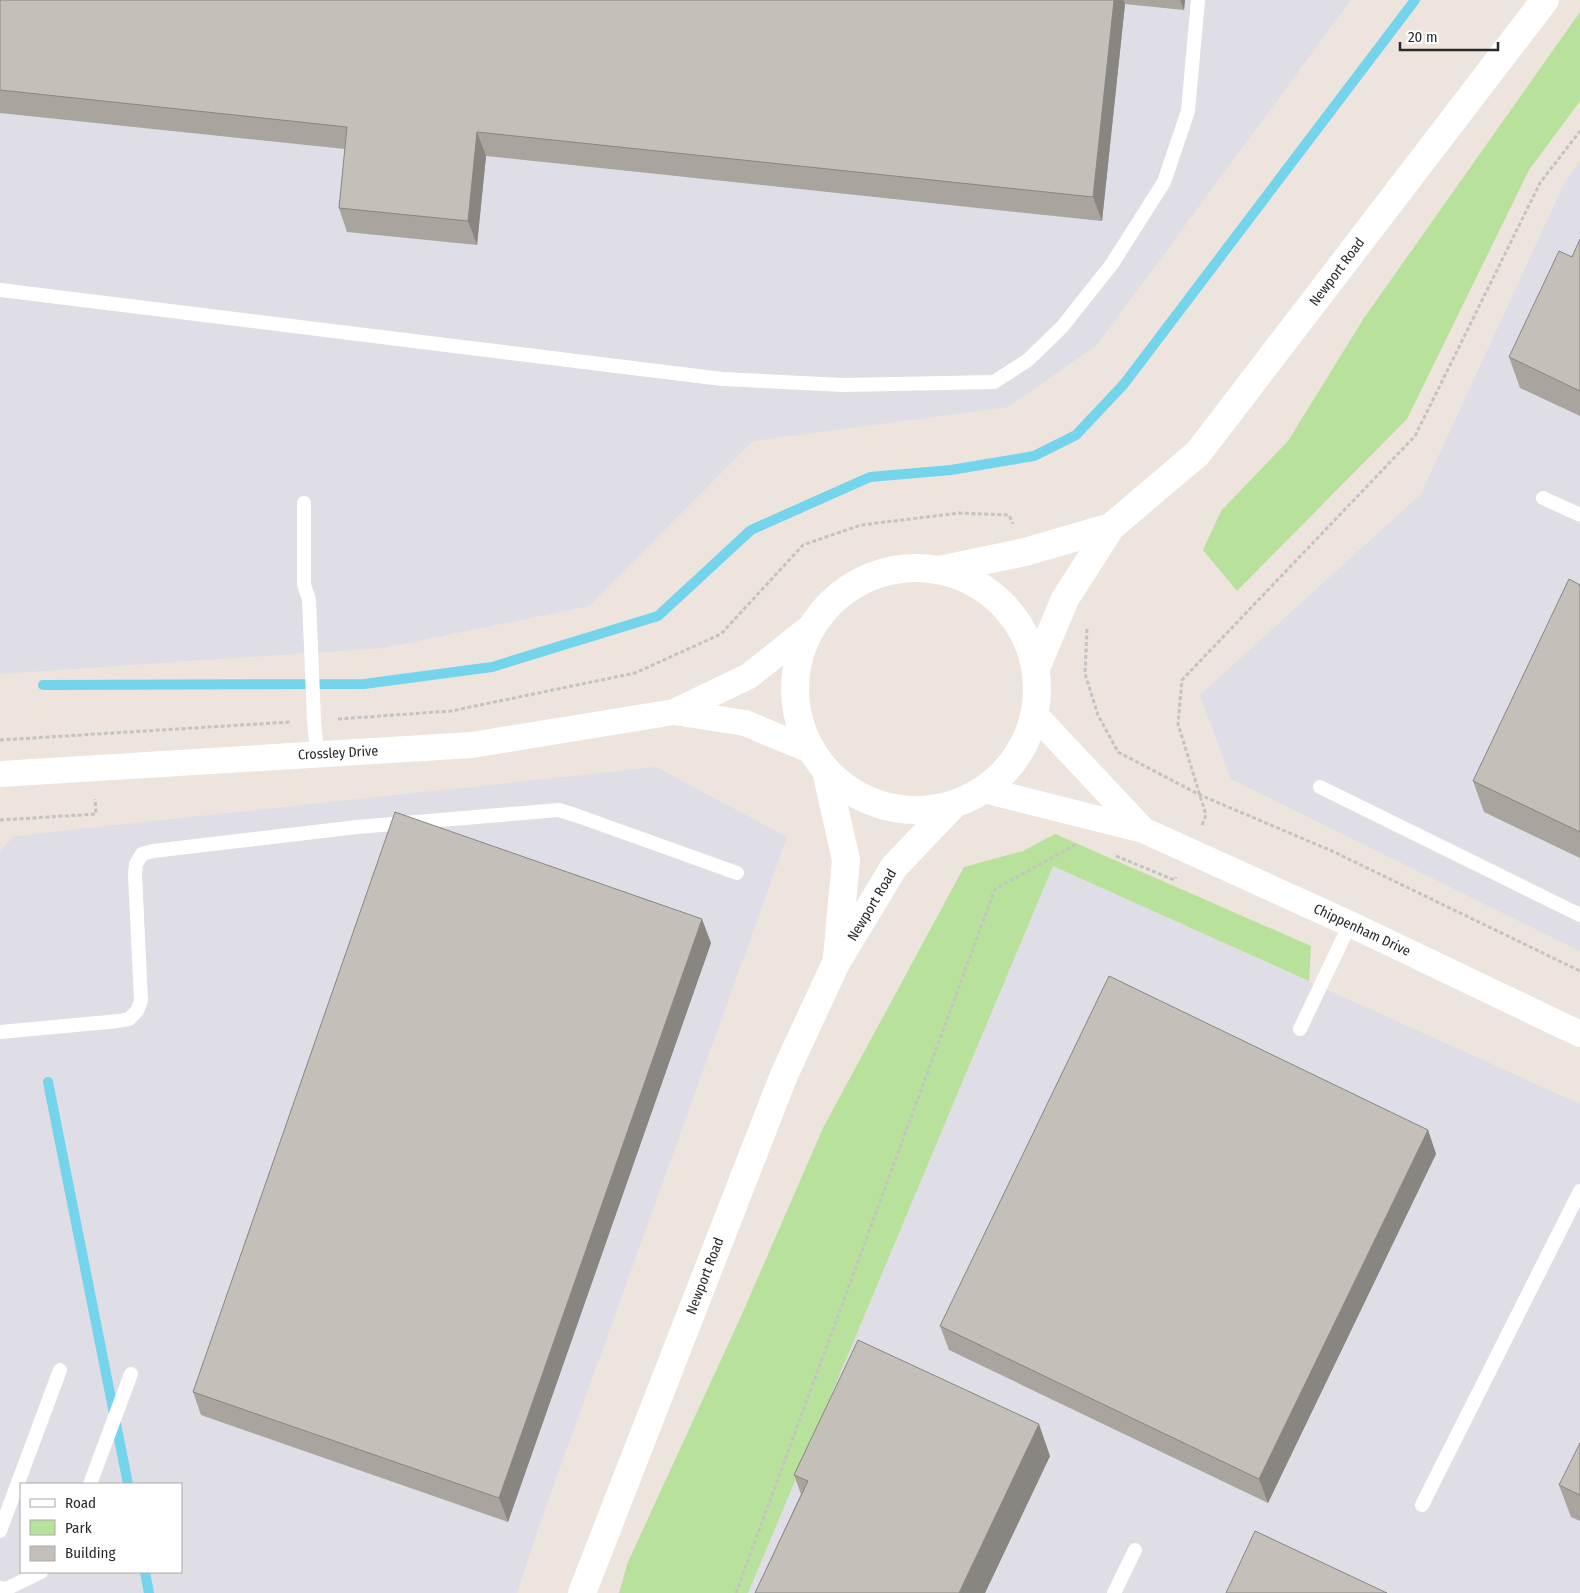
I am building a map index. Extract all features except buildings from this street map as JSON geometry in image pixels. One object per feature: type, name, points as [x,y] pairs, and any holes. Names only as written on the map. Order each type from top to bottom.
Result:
[{"type":"street","name":"Newport Road","points":[[1036,668],[1065,599],[1111,527],[1198,454],[1545,0]]},
{"type":"street","name":"Newport Road","points":[[836,963],[846,860],[818,760],[798,719],[795,687],[800,654],[813,625],[837,597],[868,578],[902,569],[939,570],[1026,552],[1111,527]]},
{"type":"street","points":[[818,760],[853,793],[885,807],[919,811],[953,805],[984,790],[1008,770],[1025,744],[1035,715],[1038,691],[1036,668],[1024,633],[1003,604],[973,582],[939,570]]},
{"type":"street","name":"Crossley Drive","points":[[0,774],[472,745],[674,712],[749,676],[813,625]]},
{"type":"street","name":"Crossley Drive","points":[[674,712],[745,723],[818,760]]},
{"type":"street","name":"Chippenham Drive","points":[[1035,715],[1143,830]]},
{"type":"street","name":"Chippenham Drive","points":[[984,790],[1143,830],[1350,924],[1580,1034]]},
{"type":"street","name":"Newport Road","points":[[582,1593],[784,1074],[836,963],[894,867],[953,805]]},
{"type":"lane","points":[[0,290],[722,379],[843,385],[994,382],[1028,360],[1062,327],[1112,264],[1164,182],[1188,111],[1198,0]]},
{"type":"lane","points":[[1543,498],[1580,515]]},
{"type":"lane","points":[[304,504],[304,585],[310,599],[313,704],[317,754]]},
{"type":"lane","points":[[1320,787],[1580,915]]},
{"type":"lane","points":[[0,1032],[104,1024],[129,1019],[137,1011],[141,1001],[141,983],[135,874],[136,864],[142,854],[153,851],[357,827],[559,810],[737,873]]},
{"type":"lane","points":[[1300,1029],[1350,924]]},
{"type":"lane","points":[[1422,1505],[1580,1191]]},
{"type":"lane","points":[[0,1530],[60,1370]]},
{"type":"lane","points":[[90,1483],[131,1374]]},
{"type":"lane","points":[[1114,1593],[1135,1550]]},
{"type":"lane","points":[[0,1588],[6,1589],[39,1573]]},
{"type":"path","points":[[0,740],[451,711],[635,672],[721,634],[803,545],[861,524],[959,513],[1009,515],[1026,552]]},
{"type":"path","points":[[1065,599],[1088,613],[1085,674],[1098,715],[1118,752],[1200,795],[1332,851],[1580,971]]},
{"type":"shaded area","points":[[0,0],[1351,0],[1097,345],[1008,407],[753,441],[589,606],[383,648],[0,674]]},
{"type":"shaded area","points":[[1580,161],[1580,951],[1231,779],[1200,695],[1421,494],[1564,184]]},
{"type":"shaded area","points":[[656,767],[787,837],[539,1526],[517,1593],[0,1593],[0,851],[14,836]]},
{"type":"shaded area","points":[[1053,866],[1580,1104],[1580,1593],[748,1593]]},
{"type":"green space","points":[[1580,12],[1580,101],[1529,170],[1407,419],[1237,591],[1203,550],[1221,511],[1288,441],[1364,318]]},
{"type":"green space","points":[[1055,834],[1311,946],[1309,981],[1053,866],[748,1593],[619,1593],[628,1562],[743,1312],[823,1128],[964,867],[1023,851]]},
{"type":"waterway","points":[[43,685],[364,684],[492,667],[658,616],[751,530],[870,477],[951,470],[1034,456],[1076,435],[1124,384],[1415,0]]},
{"type":"waterway","points":[[48,1082],[128,1483]]},
{"type":"waterway","points":[[145,1573],[149,1593]]}]
